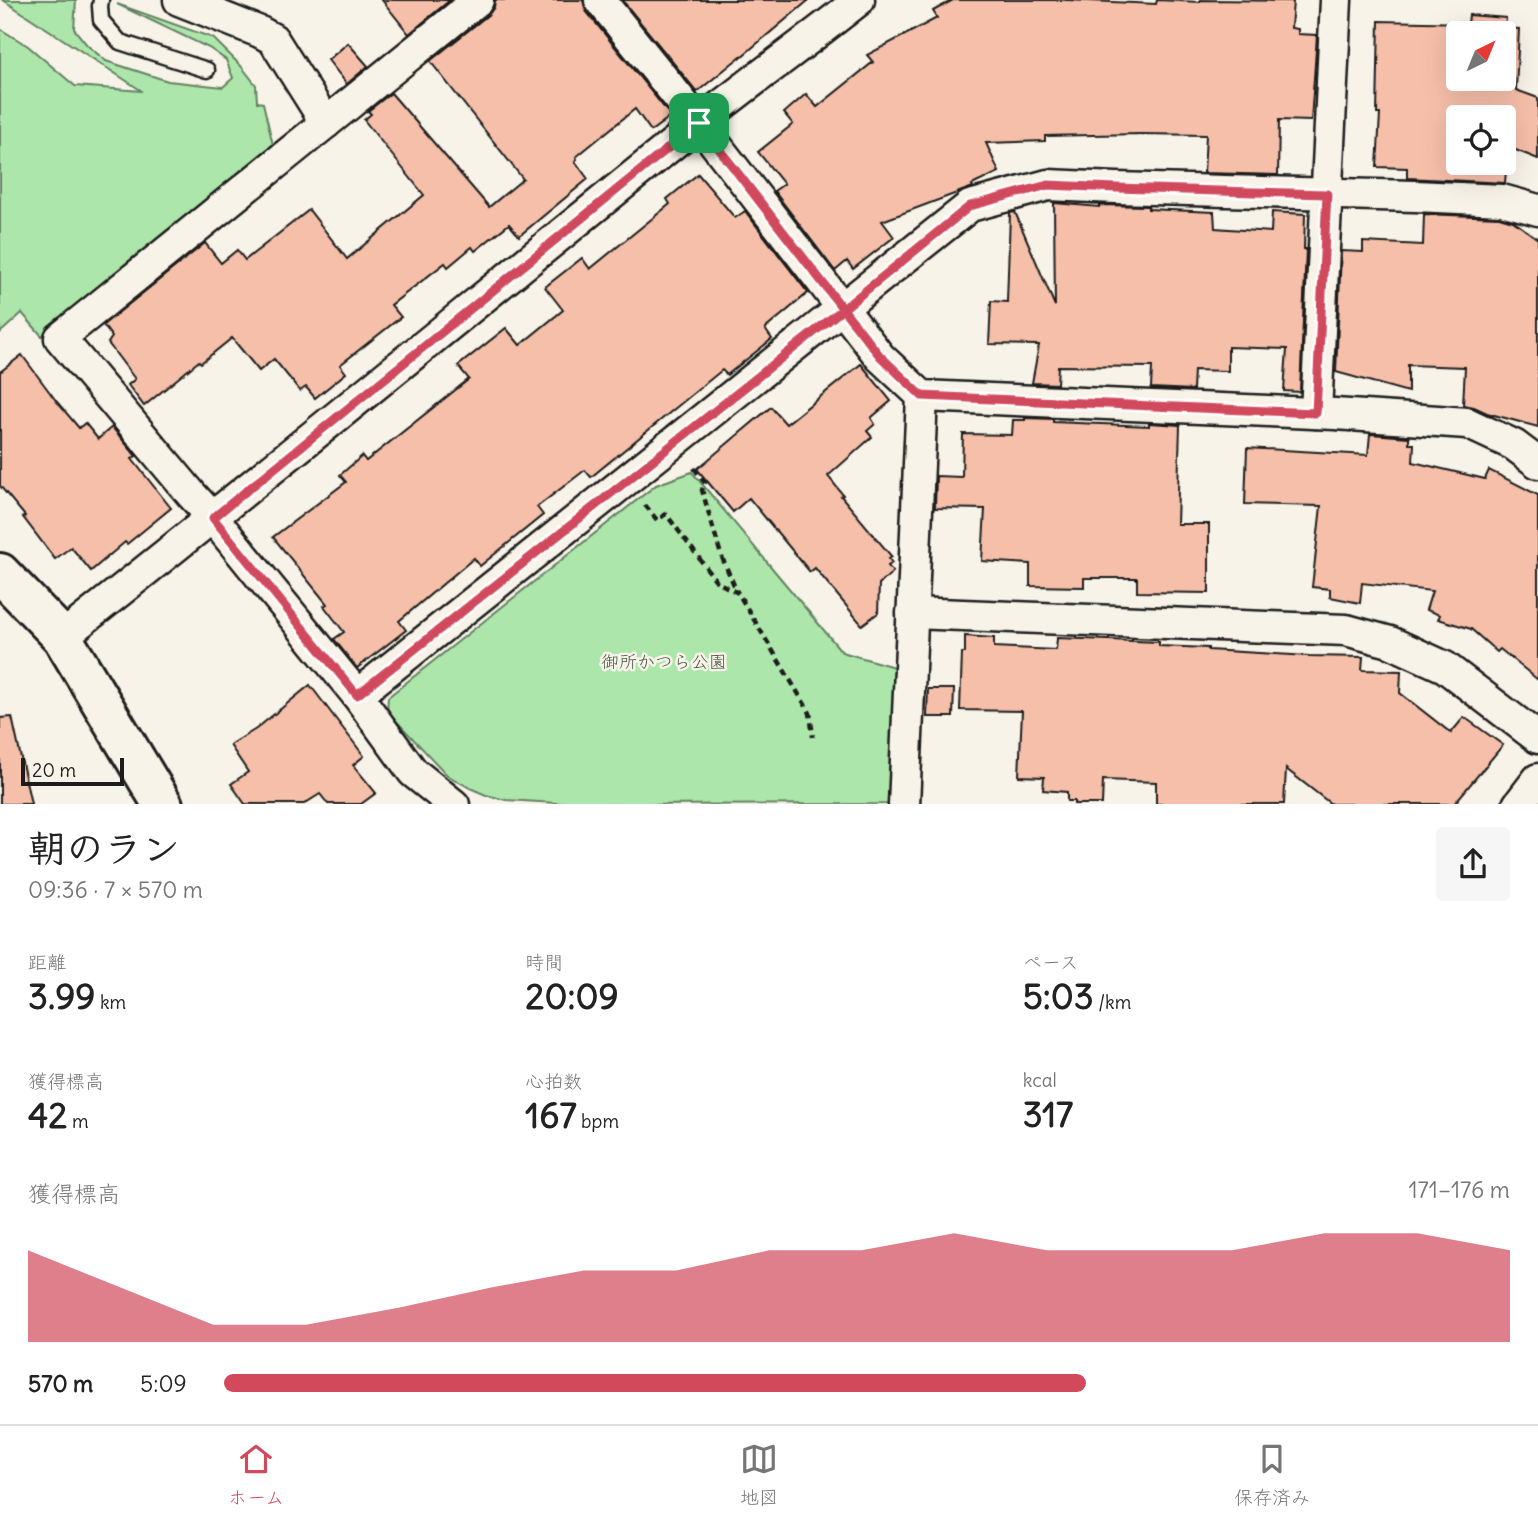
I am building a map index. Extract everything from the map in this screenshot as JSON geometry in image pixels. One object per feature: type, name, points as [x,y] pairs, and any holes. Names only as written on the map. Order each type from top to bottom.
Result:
[{"type":"street","points":[[179,0],[273,39],[326,123]]},
{"type":"street","points":[[454,804],[413,772],[357,695],[213,518],[60,338],[478,0]]},
{"type":"street","points":[[600,0],[880,356],[922,396],[1316,413],[1467,423],[1514,445],[1538,463]]},
{"type":"street","points":[[62,637],[213,518],[699,123],[859,0]]},
{"type":"street","points":[[1316,413],[1336,0]]},
{"type":"street","points":[[357,695],[970,206],[1048,185],[1502,200],[1538,210]]},
{"type":"street","points":[[904,804],[922,396]]},
{"type":"street","points":[[0,573],[62,637],[163,804]]},
{"type":"street","points":[[912,613],[1346,630],[1390,642],[1445,667],[1538,738]]},
{"type":"street","points":[[1518,804],[1538,779]]},
{"type":"lane","points":[[101,0],[102,20],[120,42],[207,70]]},
{"type":"path","points":[[705,484],[702,490],[721,555],[738,593],[810,713],[813,737]]},
{"type":"path","points":[[657,520],[666,514],[717,582],[738,593]]},
{"type":"green space","points":[[3,0],[76,0],[74,29],[87,45],[106,61],[168,81],[223,87],[233,78],[226,60],[209,48],[117,4],[213,38],[256,85],[257,102],[263,103],[274,149],[42,336],[22,313],[0,333],[0,29],[28,46],[75,86],[142,91]]},
{"type":"green space","name":"御所かつら公園","points":[[692,472],[842,652],[894,667],[896,732],[892,804],[573,804],[506,800],[486,795],[447,775],[387,711],[388,697],[656,485]]},
{"type":"building","points":[[382,0],[450,0],[409,34]]},
{"type":"building","points":[[495,0],[583,0],[586,11],[671,116],[651,131],[635,109],[576,157],[575,161],[588,179],[519,236],[509,224],[475,251],[472,247],[448,267],[445,263],[391,305],[401,317],[340,365],[346,373],[315,398],[306,387],[300,391],[274,359],[259,371],[232,338],[144,406],[128,385],[135,379],[108,343],[112,337],[103,325],[205,243],[221,263],[237,250],[245,260],[309,210],[347,259],[424,195],[364,120],[371,114],[368,111],[391,93],[489,207],[523,179],[430,61],[489,14]]},
{"type":"building","points":[[622,0],[809,0],[697,92]]},
{"type":"building","points":[[953,0],[1067,0],[1156,4],[1157,0],[1293,1],[1291,28],[1298,29],[1298,34],[1317,35],[1311,121],[1279,120],[1278,175],[1204,173],[1206,135],[1045,136],[1045,141],[986,143],[999,172],[972,185],[973,187],[882,221],[894,237],[853,269],[847,261],[835,271],[774,191],[784,184],[758,152],[793,124],[784,113],[806,94],[817,107],[873,62],[867,55],[937,18],[933,11]]},
{"type":"building","points":[[1469,15],[1506,18],[1506,21],[1468,21]]},
{"type":"building","points":[[1379,21],[1446,23],[1446,91],[1516,90],[1538,98],[1538,159],[1516,150],[1516,105],[1446,105],[1446,175],[1506,175],[1505,183],[1407,178],[1407,168],[1377,167],[1380,114],[1377,114]]},
{"type":"building","points":[[1516,29],[1519,29],[1516,90]]},
{"type":"building","points":[[348,43],[368,66],[347,84],[328,60]]},
{"type":"building","points":[[698,174],[735,218],[745,211],[808,293],[765,329],[772,339],[727,375],[722,370],[591,477],[585,470],[537,507],[543,515],[480,566],[474,558],[399,621],[406,630],[357,668],[334,639],[344,632],[324,606],[327,604],[273,537],[346,482],[340,475],[362,456],[366,461],[469,379],[458,366],[506,328],[520,345],[563,310],[545,287],[582,258],[590,269],[670,204],[667,199]]},
{"type":"building","points":[[1054,203],[1099,207],[1148,206],[1148,209],[1214,212],[1215,228],[1271,232],[1272,212],[1305,214],[1300,392],[1284,391],[1287,349],[1228,347],[1228,371],[1194,370],[1193,390],[1151,388],[1152,367],[1058,366],[1057,384],[1032,383],[1039,345],[989,344],[991,301],[1007,302],[1010,213],[1015,212],[1055,306]]},
{"type":"building","points":[[1424,214],[1499,217],[1513,221],[1538,239],[1538,427],[1463,405],[1465,367],[1408,365],[1408,392],[1336,372],[1341,251],[1363,252],[1363,242],[1423,245]]},
{"type":"building","points":[[22,355],[79,428],[85,423],[98,439],[112,427],[136,456],[132,459],[171,508],[91,571],[71,547],[55,559],[0,486],[0,372]]},
{"type":"building","points":[[861,364],[891,401],[871,418],[875,424],[867,431],[872,437],[828,476],[843,495],[841,496],[892,557],[889,559],[892,563],[888,566],[893,572],[879,584],[878,613],[862,625],[815,568],[810,572],[749,498],[733,512],[697,469],[771,407],[786,424]]},
{"type":"building","points":[[1053,419],[1053,422],[1180,425],[1177,524],[1209,524],[1209,593],[1137,592],[1137,578],[1084,578],[1084,587],[1030,586],[1030,564],[982,561],[985,509],[935,508],[936,476],[962,477],[963,434],[1012,435],[1013,420]]},
{"type":"building","points":[[1370,434],[1409,437],[1409,444],[1414,444],[1413,462],[1485,479],[1489,470],[1538,495],[1538,680],[1500,649],[1497,652],[1471,629],[1438,619],[1440,615],[1426,610],[1432,591],[1362,583],[1360,603],[1330,597],[1330,589],[1312,587],[1321,506],[1245,504],[1247,448],[1368,455]]},
{"type":"building","points":[[965,636],[994,638],[994,647],[1056,650],[1057,638],[1159,642],[1159,646],[1208,650],[1363,657],[1362,670],[1401,671],[1400,693],[1451,733],[1464,717],[1503,745],[1454,804],[1331,804],[1286,769],[1284,804],[1156,804],[1156,782],[1103,780],[1102,804],[1074,804],[1074,801],[1067,801],[1067,792],[1043,790],[1044,777],[1019,776],[1022,711],[960,710]]},
{"type":"building","points":[[310,685],[364,756],[353,765],[376,793],[361,804],[328,804],[320,794],[304,804],[245,804],[231,784],[248,772],[230,745],[256,729]]},
{"type":"building","points":[[928,689],[954,689],[953,717],[927,717]]},
{"type":"building","points":[[12,717],[31,804],[0,804],[0,718]]},
{"type":"route","points":[[699,123],[213,518],[357,695],[843,309],[880,356],[922,396],[1316,413],[1327,194],[1048,185],[970,206],[843,309],[699,123]]}]
